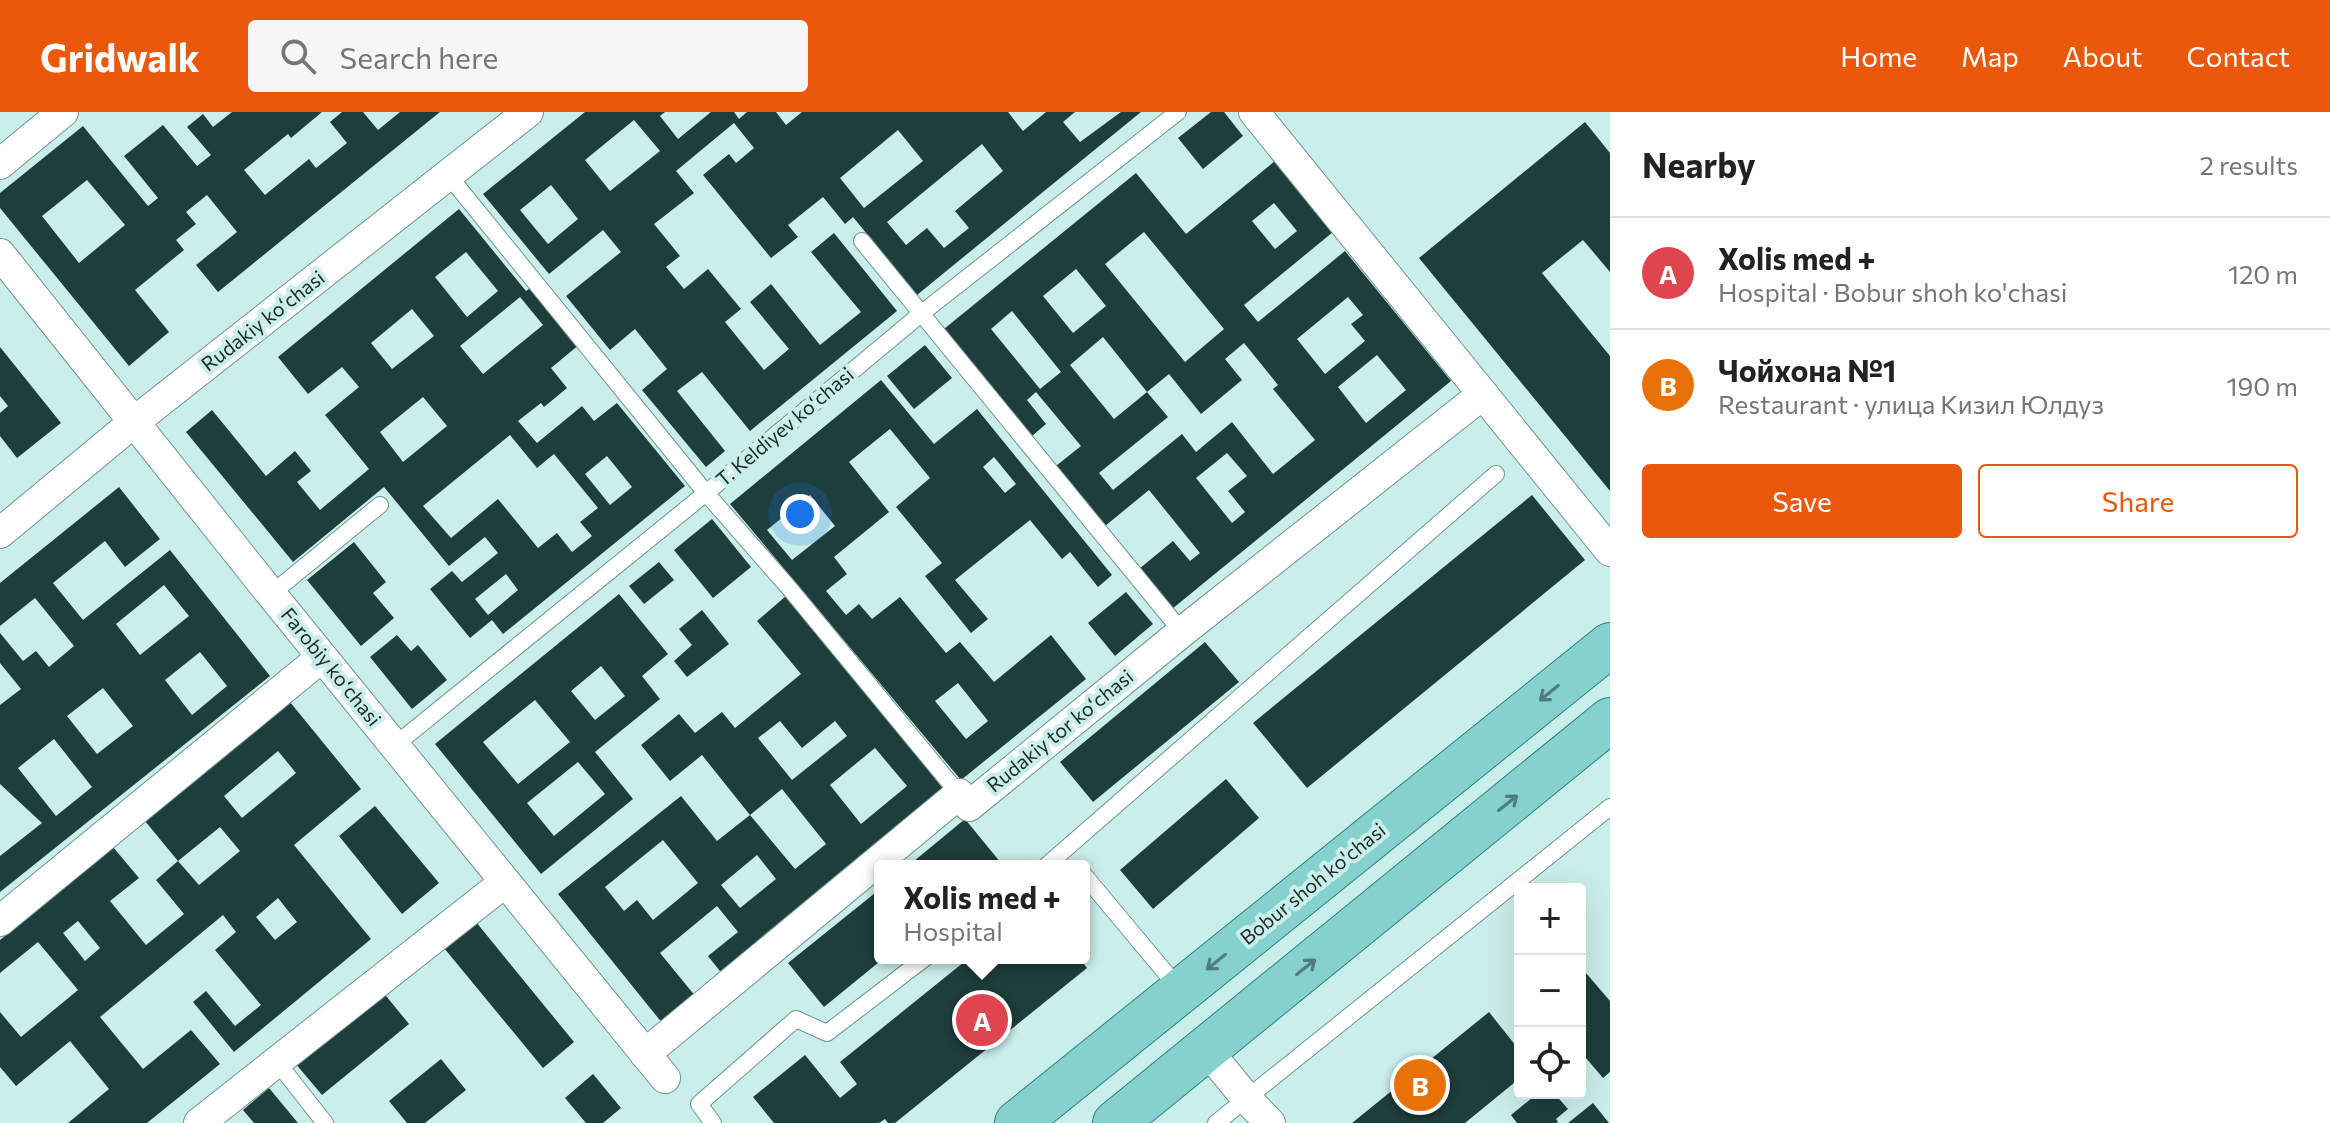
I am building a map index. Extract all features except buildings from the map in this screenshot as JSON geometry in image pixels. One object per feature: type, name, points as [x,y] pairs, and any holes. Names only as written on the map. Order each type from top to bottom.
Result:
[{"type":"main road","name":"Bobur shoh ko'chasi","points":[[1017,1123],[1610,645]]},
{"type":"main road","points":[[1115,1123],[1610,720]]},
{"type":"street","points":[[0,164],[63,112]]},
{"type":"street","name":"Rudakiy koʻchasi","points":[[0,533],[134,422],[528,112]]},
{"type":"street","points":[[1254,112],[1610,551]]},
{"type":"street","name":"Farobiy koʻchasi","points":[[0,254],[271,594],[665,1078]]},
{"type":"street","name":"Rudakiy tor koʻchasi","points":[[879,860],[959,794],[969,806],[1182,632],[1483,394]]},
{"type":"street","points":[[0,921],[322,657]]},
{"type":"street","name":"Rudakiy tor koʻchasi","points":[[645,1054],[874,864]]},
{"type":"street","points":[[199,1123],[505,882]]},
{"type":"street","points":[[1206,1049],[1270,1123]]},
{"type":"lane","name":"T. Keldiyev koʻchasi","points":[[394,746],[922,313],[1178,112]]},
{"type":"lane","points":[[449,176],[706,493],[790,589],[959,794]]},
{"type":"lane","points":[[862,241],[1182,632]]},
{"type":"lane","points":[[1054,860],[1496,474]]},
{"type":"lane","points":[[271,594],[380,505]]},
{"type":"lane","points":[[1216,1123],[1610,807]]},
{"type":"lane","points":[[1065,851],[1072,860]]},
{"type":"lane","points":[[1090,882],[1180,991]]},
{"type":"lane","points":[[713,1123],[699,1104],[796,1019],[827,1033],[917,964]]},
{"type":"lane","points":[[277,1062],[325,1123]]},
{"type":"place","name":"Xolis med +","points":[[982,1020]]},
{"type":"place","name":"Чойхона №1","points":[[1420,1085]]}]
